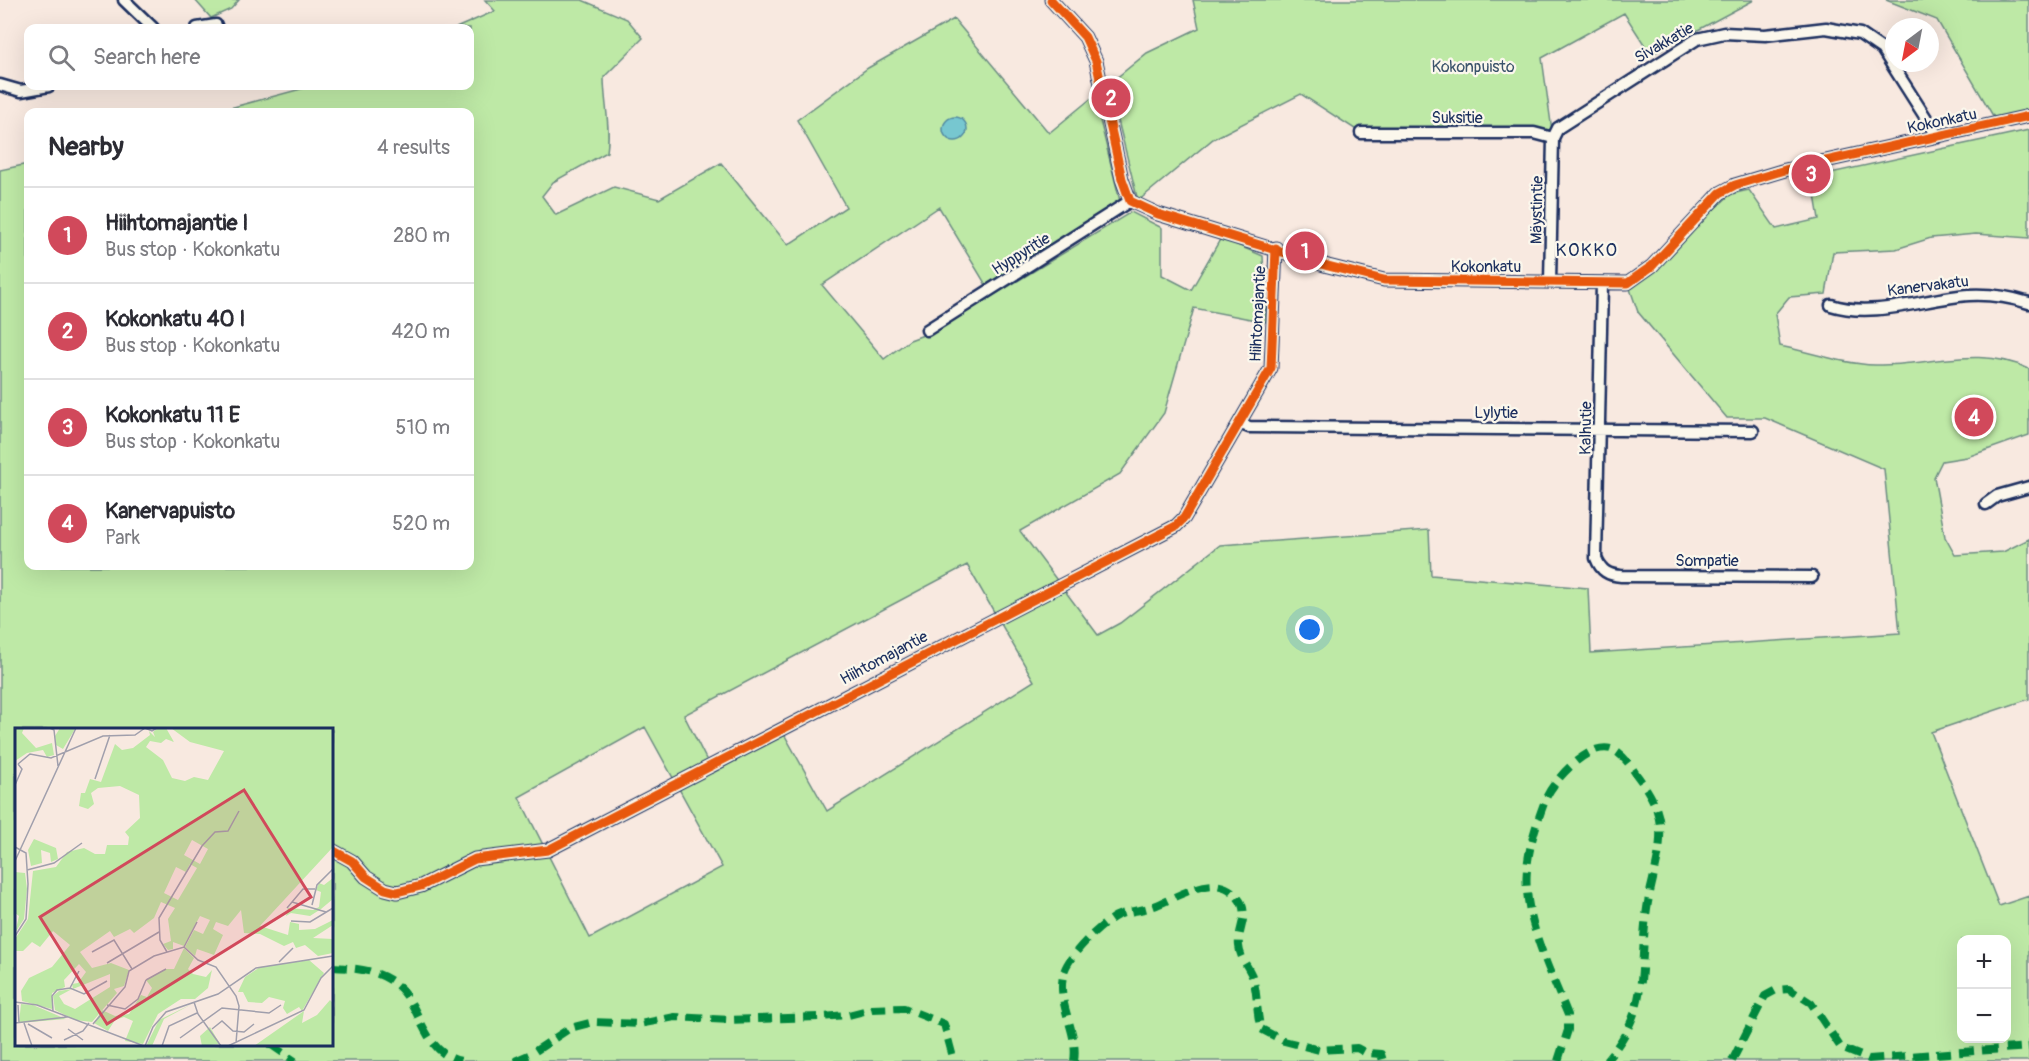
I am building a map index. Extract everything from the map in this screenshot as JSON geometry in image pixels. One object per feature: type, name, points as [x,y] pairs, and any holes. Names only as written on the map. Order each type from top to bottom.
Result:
[{"type":"street","points":[[124,0],[149,24]]},
{"type":"street","points":[[1051,0],[1084,37],[1093,54],[1122,179],[1130,201]]},
{"type":"street","name":"Sivakkatie","points":[[1553,138],[1564,122],[1697,39],[1724,33],[1765,35],[1826,28],[1860,34],[1882,49],[1938,136]]},
{"type":"street","points":[[0,85],[21,91],[27,90]]},
{"type":"street","name":"Kokonkatu","points":[[1130,201],[1158,214],[1384,280],[1628,283],[1652,266],[1720,194],[1735,185],[1785,170],[2029,116]]},
{"type":"street","name":"Suksitie","points":[[1361,133],[1534,133],[1553,138]]},
{"type":"street","name":"Mäystintie","points":[[1550,282],[1553,138]]},
{"type":"street","name":"Hyppyritie","points":[[927,330],[1130,201]]},
{"type":"street","name":"Hiihtomajantie","points":[[333,851],[352,861],[366,877],[385,889],[397,892],[421,886],[475,860],[548,850],[1176,525],[1184,518],[1271,368],[1276,249]]},
{"type":"street","name":"Kalhutie","points":[[1602,284],[1601,429],[1596,558],[1603,570]]},
{"type":"street","name":"Kanervakatu","points":[[1831,305],[1841,308],[1901,306],[1971,295],[2002,297],[2029,303]]},
{"type":"street","name":"Lylytie","points":[[1239,423],[1249,427],[1753,431]]},
{"type":"street","points":[[1986,504],[1997,496],[2029,487]]},
{"type":"street","name":"Sompatie","points":[[1603,570],[1610,575],[1621,576],[1812,577]]},
{"type":"green space","points":[[195,0],[239,0],[231,9],[211,18]]},
{"type":"green space","points":[[485,0],[582,0],[627,19],[643,38],[604,77],[607,152],[553,182],[542,196],[556,215],[614,187],[659,199],[721,163],[788,245],[846,207],[797,120],[868,68],[954,19],[1049,133],[1094,96],[1120,201],[986,285],[939,207],[822,285],[884,359],[910,340],[937,330],[1131,212],[1162,228],[1162,275],[1191,290],[1221,238],[1263,256],[1266,322],[1194,308],[1164,413],[1120,474],[1020,531],[1098,635],[1120,623],[1220,545],[1429,530],[1431,575],[1588,588],[1591,653],[1900,633],[1884,469],[1765,418],[1727,418],[1638,312],[1629,286],[1731,194],[1749,190],[1776,229],[1819,219],[1812,177],[2029,130],[2029,238],[1976,234],[1931,238],[1896,249],[1833,252],[1826,294],[1789,297],[1775,314],[1780,346],[1839,360],[1875,365],[1973,357],[1992,358],[2029,369],[2029,435],[1967,457],[1942,461],[1934,477],[1945,537],[1955,555],[2003,552],[2029,539],[2029,699],[1931,732],[1999,906],[2029,896],[2029,1061],[0,1061],[0,170],[24,165],[24,570],[474,570],[474,108],[230,108],[297,90],[474,90],[474,24],[465,24],[495,11]],"holes":[[[967,565],[1034,681],[827,811],[784,734],[713,773],[684,715]],[[645,727],[722,867],[590,938],[519,797]]]},
{"type":"green space","name":"Kokonpuisto","points":[[1193,0],[1754,0],[1651,55],[1624,13],[1542,58],[1553,138],[1361,133],[1301,94],[1213,139],[1138,201],[1109,84],[1147,53],[1199,28]]},
{"type":"green space","points":[[1886,0],[2029,0],[2029,109],[1996,121],[1939,23],[1939,18],[1932,18]]},
{"type":"water","points":[[955,117],[964,120],[967,129],[964,138],[955,141],[946,138],[943,129],[946,120]]},
{"type":"marked path","points":[[1558,1061],[1568,1030],[1568,1015],[1543,954],[1533,922],[1527,891],[1527,867],[1538,820],[1550,790],[1573,764],[1592,751],[1602,748],[1611,749],[1622,756],[1645,786],[1658,813],[1660,827],[1659,849],[1646,916],[1640,992],[1629,1025],[1620,1043],[1606,1061]]},
{"type":"marked path","points":[[1074,1061],[1075,1050],[1062,995],[1062,983],[1067,965],[1078,949],[1116,916],[1151,907],[1196,888],[1208,886],[1229,889],[1242,904],[1244,916],[1239,946],[1253,979],[1261,1029],[1284,1041],[1319,1050],[1357,1048],[1366,1053],[1381,1054],[1383,1061]]},
{"type":"marked path","points":[[333,967],[369,971],[394,983],[408,999],[425,1031],[439,1050],[461,1061]]},
{"type":"marked path","points":[[1732,1061],[1765,996],[1776,990],[1789,989],[1811,1003],[1841,1048],[1869,1059],[2029,1047]]},
{"type":"marked path","points":[[515,1061],[531,1054],[570,1028],[594,1022],[640,1024],[675,1017],[729,1020],[821,1017],[848,1015],[872,1009],[904,1008],[944,1024],[954,1061]]},
{"type":"marked path","points":[[273,1046],[295,1061]]},
{"type":"cycle path","points":[[1051,0],[1085,37],[1096,61],[1122,179],[1130,201],[1158,214],[1328,266],[1384,280],[1628,283],[1652,266],[1720,193],[1735,185],[1785,170],[2029,116]]},
{"type":"cycle path","points":[[333,851],[352,861],[366,877],[385,889],[397,892],[421,886],[475,859],[548,850],[1176,526],[1184,518],[1271,368],[1276,248]]},
{"type":"place","name":"Kokonkatu 40 I","points":[[1111,98]]},
{"type":"place","name":"Kokonkatu 11 E","points":[[1811,174]]},
{"type":"place","name":"Hiihtomajantie I","points":[[1305,251]]},
{"type":"place","name":"Kanervapuisto","points":[[1974,417]]},
{"type":"district","name":"KOKKO","points":[[1587,250]]}]
